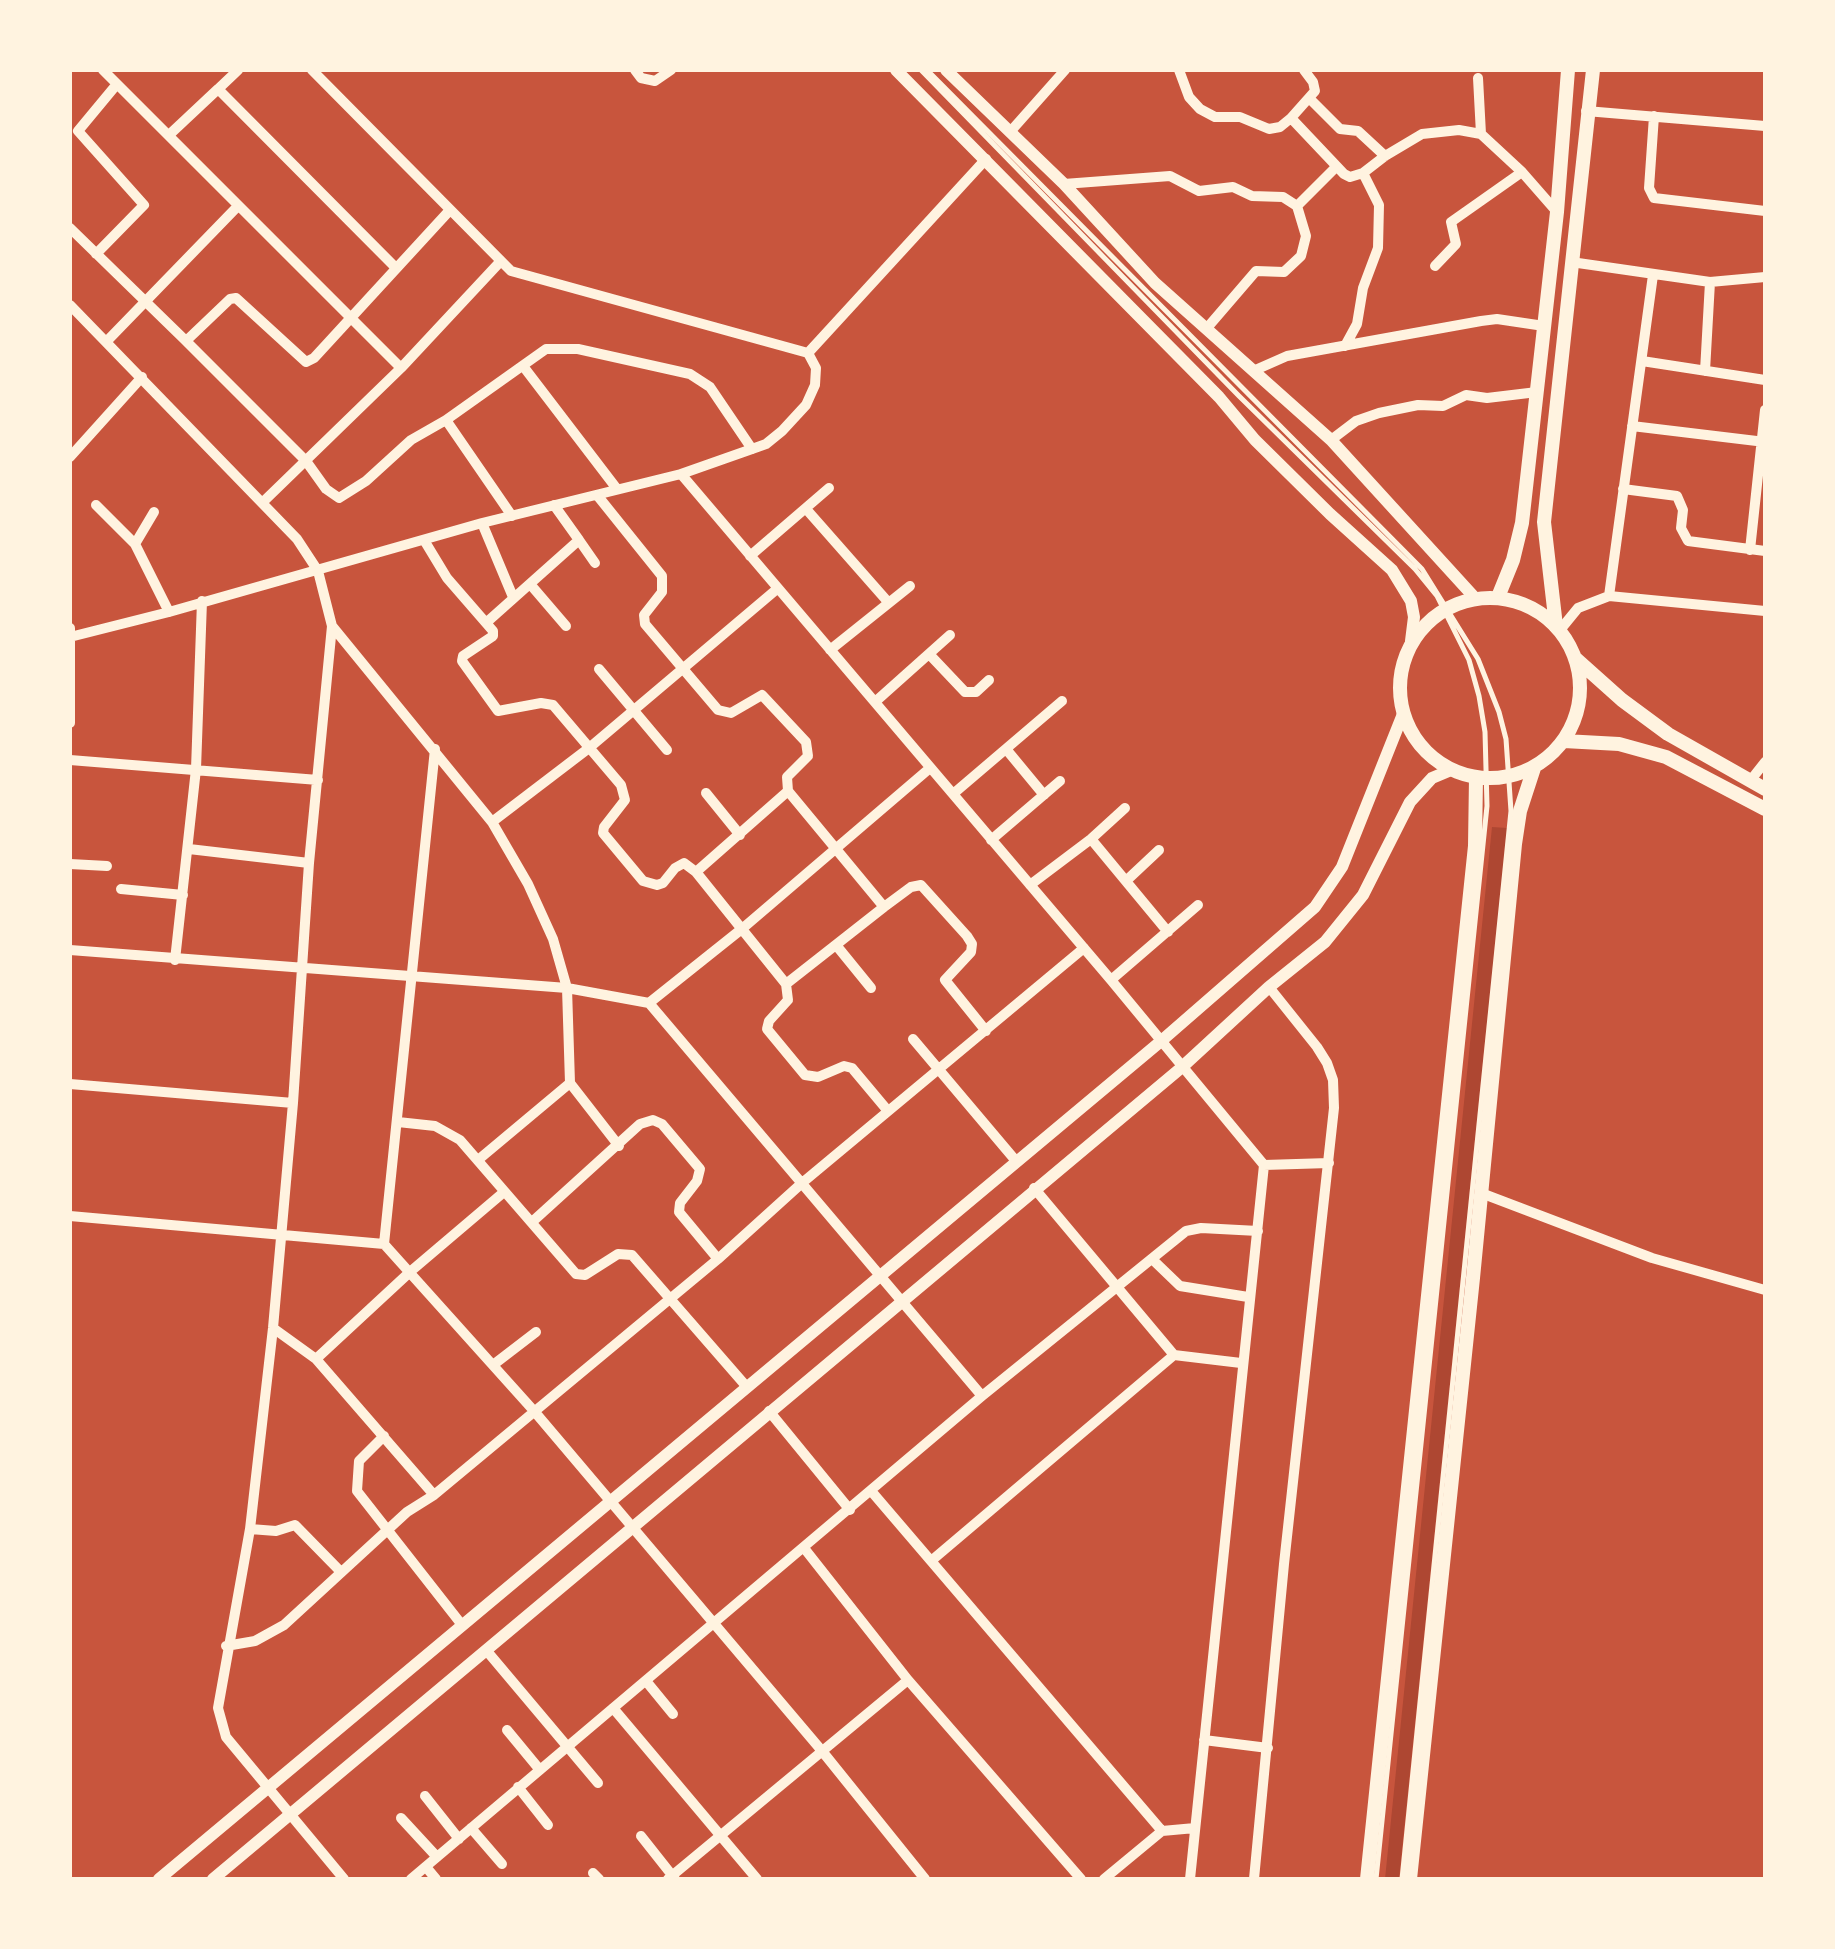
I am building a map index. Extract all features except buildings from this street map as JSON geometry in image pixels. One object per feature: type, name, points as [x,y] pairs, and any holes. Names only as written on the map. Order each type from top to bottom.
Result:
[{"type":"main road","points":[[1498,597],[1522,523],[1557,212],[1568,70]]},
{"type":"main road","points":[[1558,628],[1544,522],[1593,70]]},
{"type":"main road","points":[[1576,658],[1580,686],[1576,715],[1564,741],[1534,768],[1509,776],[1481,778],[1450,770],[1430,756],[1414,737],[1403,714],[1400,677],[1412,642],[1423,626],[1446,609],[1475,598],[1498,597],[1530,606],[1558,628],[1576,658],[1622,700],[1668,734],[1765,789]]},
{"type":"main road","points":[[1564,741],[1619,744],[1654,753],[1765,809]]},
{"type":"main road","points":[[1410,1879],[1516,827],[1534,768]]},
{"type":"main road","points":[[1367,1879],[1481,778]]},
{"type":"street","points":[[103,70],[401,368]]},
{"type":"street","points":[[168,135],[238,70]]},
{"type":"street","points":[[70,723],[71,633],[169,612],[482,523],[682,474],[766,444],[806,406],[815,385],[816,368],[808,353],[528,278],[500,262],[312,70]]},
{"type":"street","points":[[635,70],[642,78],[656,81],[671,70]]},
{"type":"street","points":[[896,70],[1220,396],[1255,440],[1392,570],[1411,600],[1412,642]]},
{"type":"street","points":[[946,70],[1064,184],[1155,282],[1331,440],[1475,598]]},
{"type":"street","points":[[1010,132],[1065,70]]},
{"type":"street","points":[[1179,70],[1189,97],[1200,109],[1215,117],[1240,117],[1269,129],[1280,127],[1310,99],[1313,82],[1304,70]]},
{"type":"street","points":[[1478,78],[1481,134]]},
{"type":"street","points":[[96,254],[144,206],[78,131],[117,84]]},
{"type":"street","points":[[218,89],[396,268]]},
{"type":"street","points":[[1310,99],[1340,130],[1358,131],[1384,156]]},
{"type":"street","points":[[1586,111],[1765,126]]},
{"type":"street","points":[[1654,116],[1649,188],[1654,198],[1765,211]]},
{"type":"street","points":[[1291,118],[1336,168],[1350,176],[1362,173],[1422,134],[1460,130],[1481,134],[1557,212]]},
{"type":"street","points":[[808,353],[986,159]]},
{"type":"street","points":[[1297,206],[1336,168]]},
{"type":"street","points":[[1435,266],[1456,244],[1451,222],[1522,172]]},
{"type":"street","points":[[1346,346],[1378,248],[1379,205],[1362,173]]},
{"type":"street","points":[[1064,184],[1170,176],[1199,191],[1233,187],[1252,196],[1283,197],[1297,206],[1306,236],[1300,256],[1284,272],[1256,271],[1207,328]]},
{"type":"street","points":[[107,341],[237,207]]},
{"type":"street","points":[[186,341],[230,299],[236,298],[306,362],[450,210]]},
{"type":"street","points":[[70,228],[306,460],[333,497],[346,497],[411,440],[546,349],[562,347],[690,374],[710,386],[752,449]]},
{"type":"street","points":[[263,502],[401,368],[500,262]]},
{"type":"street","points":[[1571,262],[1710,282],[1765,277]]},
{"type":"street","points":[[1609,596],[1653,275]]},
{"type":"street","points":[[1705,371],[1710,282]]},
{"type":"street","points":[[70,305],[298,539],[318,571],[332,626],[309,863],[273,1328],[250,1529],[226,1646],[218,1708],[226,1737],[344,1879]]},
{"type":"street","points":[[1253,371],[1287,356],[1481,320],[1513,320],[1544,326]]},
{"type":"street","points":[[1642,362],[1765,380]]},
{"type":"street","points":[[523,366],[617,489]]},
{"type":"street","points":[[70,457],[142,376]]},
{"type":"street","points":[[1331,440],[1356,422],[1379,413],[1418,404],[1447,406],[1466,395],[1487,398],[1537,392]]},
{"type":"street","points":[[1750,550],[1765,410]]},
{"type":"street","points":[[446,420],[512,516]]},
{"type":"street","points":[[1632,426],[1764,442]]},
{"type":"street","points":[[682,474],[1264,1165],[1190,1879]]},
{"type":"street","points":[[750,556],[828,488]]},
{"type":"street","points":[[1622,489],[1677,496],[1683,510],[1681,528],[1688,541],[1765,551]]},
{"type":"street","points":[[596,495],[662,576],[662,592],[644,620],[718,710],[734,712],[758,695],[764,696],[806,742],[808,756],[788,776],[788,791],[884,907]]},
{"type":"street","points":[[96,505],[135,544],[169,612]]},
{"type":"street","points":[[554,505],[595,563]]},
{"type":"street","points":[[807,510],[888,602]]},
{"type":"street","points":[[135,544],[154,512]]},
{"type":"street","points":[[1752,519],[1765,520]]},
{"type":"street","points":[[482,523],[513,597]]},
{"type":"street","points":[[424,540],[448,578],[487,622],[493,636],[463,656],[462,661],[498,711],[550,703],[626,794],[602,829],[603,834],[643,881],[663,883],[680,864],[696,872],[786,984],[788,1000],[769,1021],[769,1033],[805,1075],[818,1076],[844,1066],[852,1068],[888,1111]]},
{"type":"street","points":[[487,622],[578,540]]},
{"type":"street","points":[[530,584],[566,626]]},
{"type":"street","points":[[830,650],[910,586]]},
{"type":"street","points":[[492,822],[589,748],[777,589]]},
{"type":"street","points":[[1558,628],[1578,608],[1609,596],[1765,611]]},
{"type":"street","points":[[175,960],[196,769],[202,602]]},
{"type":"street","points":[[332,626],[492,822],[546,923],[567,988],[570,1083],[619,1146]]},
{"type":"street","points":[[876,702],[950,635]]},
{"type":"street","points":[[929,654],[965,692],[976,692],[989,680]]},
{"type":"street","points":[[600,669],[668,750]]},
{"type":"street","points":[[953,794],[1062,700]]},
{"type":"street","points":[[159,1879],[1315,908],[1342,867],[1403,714]]},
{"type":"street","points":[[1006,748],[1044,795]]},
{"type":"street","points":[[384,1244],[434,749]]},
{"type":"street","points":[[70,760],[318,780]]},
{"type":"street","points":[[1750,781],[1765,762]]},
{"type":"street","points":[[649,1003],[930,768]]},
{"type":"street","points":[[214,1879],[1181,1068],[1325,942],[1363,895],[1410,802],[1432,778],[1450,770]]},
{"type":"street","points":[[991,840],[1060,781]]},
{"type":"street","points":[[696,872],[788,791]]},
{"type":"street","points":[[706,793],[740,835]]},
{"type":"street","points":[[1030,886],[1125,808]]},
{"type":"street","points":[[1091,839],[1168,932]]},
{"type":"street","points":[[188,849],[309,863]]},
{"type":"street","points":[[1126,880],[1159,850]]},
{"type":"street","points":[[70,864],[107,866]]},
{"type":"street","points":[[786,984],[911,887],[921,885],[967,936],[972,950],[946,980],[986,1031]]},
{"type":"street","points":[[121,889],[183,895]]},
{"type":"street","points":[[1112,980],[1198,905]]},
{"type":"street","points":[[836,945],[871,988]]},
{"type":"street","points":[[226,1646],[273,1633],[387,1530],[718,1259],[802,1183],[1084,948]]},
{"type":"street","points":[[70,950],[567,988],[649,1003],[982,1396]]},
{"type":"street","points":[[1254,1879],[1334,1108],[1333,1080],[1318,1046],[1269,988]]},
{"type":"street","points":[[913,1039],[1016,1161]]},
{"type":"street","points":[[478,1160],[570,1083]]},
{"type":"street","points":[[70,1084],[293,1103]]},
{"type":"street","points":[[532,1222],[640,1124],[653,1120],[662,1124],[700,1168],[697,1182],[680,1203],[679,1212],[718,1259]]},
{"type":"street","points":[[398,1122],[444,1129],[460,1140],[576,1274],[585,1275],[628,1252],[746,1386]]},
{"type":"street","points":[[1264,1165],[1328,1164]]},
{"type":"street","points":[[1034,1188],[1174,1355],[1242,1363]]},
{"type":"street","points":[[316,1359],[411,1270],[504,1192]]},
{"type":"street","points":[[1481,1193],[1652,1258],[1765,1290]]},
{"type":"street","points":[[70,1216],[384,1244],[534,1411],[822,1751],[925,1879]]},
{"type":"street","points":[[411,1879],[982,1396],[1186,1232],[1258,1231]]},
{"type":"street","points":[[1153,1260],[1180,1286],[1248,1297]]},
{"type":"street","points":[[273,1328],[316,1359],[434,1495]]},
{"type":"street","points":[[494,1365],[536,1332]]},
{"type":"street","points":[[931,1561],[1174,1355]]},
{"type":"street","points":[[768,1411],[850,1510]]},
{"type":"street","points":[[384,1436],[358,1461],[357,1492],[462,1625]]},
{"type":"street","points":[[872,1492],[1162,1831]]},
{"type":"street","points":[[250,1529],[276,1531],[296,1525],[341,1572]]},
{"type":"street","points":[[804,1548],[908,1680],[1081,1879]]},
{"type":"street","points":[[486,1650],[598,1784]]},
{"type":"street","points":[[642,1836],[671,1878],[908,1680]]},
{"type":"street","points":[[646,1681],[673,1714]]},
{"type":"street","points":[[613,1708],[757,1879]]},
{"type":"street","points":[[507,1730],[540,1770]]},
{"type":"street","points":[[1204,1740],[1268,1748]]},
{"type":"street","points":[[518,1787],[548,1825]]},
{"type":"street","points":[[425,1796],[459,1839]]},
{"type":"street","points":[[401,1818],[437,1857]]},
{"type":"street","points":[[471,1828],[502,1864]]},
{"type":"street","points":[[1104,1879],[1162,1831],[1195,1828]]},
{"type":"street","points":[[426,1868],[436,1879]]},
{"type":"lane","points":[[924,70],[1422,569],[1478,659],[1499,712],[1511,810],[1402,1879]]},
{"type":"lane","points":[[1376,1879],[1488,806],[1481,778],[1485,732],[1479,696],[1469,660],[1446,609]]},
{"type":"shaded area","points":[[1492,827],[1507,828],[1399,1879],[1385,1879]]}]
